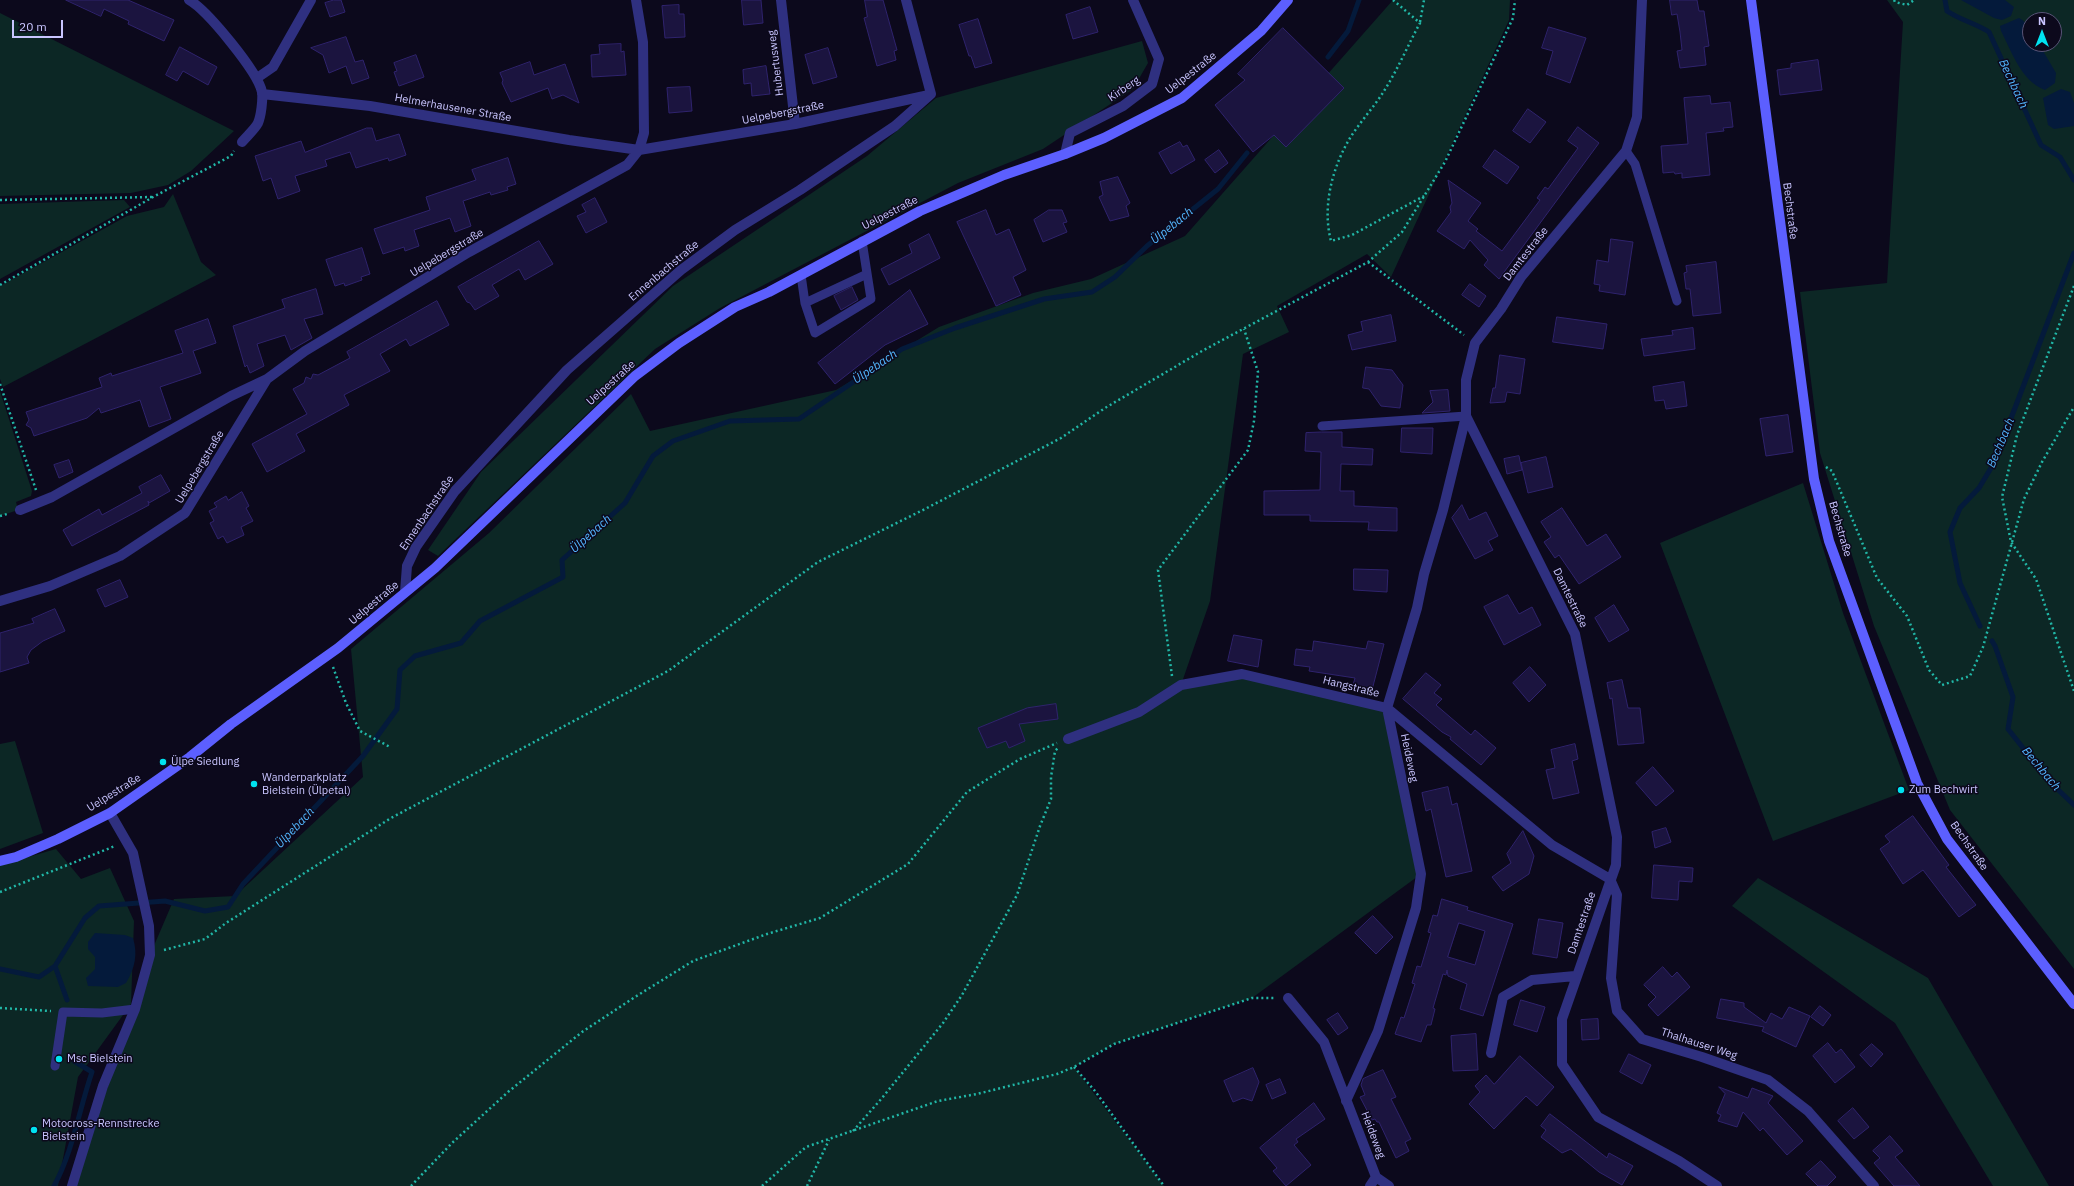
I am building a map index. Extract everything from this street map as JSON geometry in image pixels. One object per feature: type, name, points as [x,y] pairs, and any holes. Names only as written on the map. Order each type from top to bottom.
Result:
[{"type":"main road","name":"Uelpestraße","points":[[0,861],[16,856],[58,838],[110,813],[190,757],[231,724],[328,655],[435,568],[635,376],[678,343],[735,307],[801,275],[920,211],[1004,175],[1065,154],[1104,138],[1182,98],[1262,31],[1288,0]]},
{"type":"main road","name":"Bechstraße","points":[[1751,0],[1814,479],[1829,541],[1917,783],[1947,839],[2074,1004]]},
{"type":"street","points":[[189,0],[197,5],[222,32],[257,78],[262,94],[258,123],[242,142]]},
{"type":"street","points":[[257,78],[273,67],[311,0]]},
{"type":"street","name":"Uelpebergstraße","points":[[20,510],[52,497],[231,396],[267,379],[305,351],[469,252],[627,165],[639,150],[644,133],[643,42],[636,0]]},
{"type":"street","name":"Hubertusweg","points":[[781,0],[795,124]]},
{"type":"street","points":[[906,0],[931,94]]},
{"type":"street","name":"Kirberg","points":[[1065,154],[1070,133],[1123,106],[1152,84],[1159,59],[1134,0]]},
{"type":"street","name":"Damtestraße","points":[[1642,0],[1637,117],[1626,151],[1521,277],[1501,309],[1476,343],[1466,380],[1466,416],[1575,634],[1616,837],[1616,865],[1575,976],[1562,1019],[1562,1064],[1598,1118],[1679,1161],[1717,1186]]},
{"type":"street","name":"Helmerhausener Straße","points":[[262,94],[370,106],[569,140],[639,150]]},
{"type":"street","name":"Uelpebergstraße","points":[[639,150],[795,124],[931,94]]},
{"type":"street","name":"Ennenbachstraße","points":[[405,592],[406,566],[416,547],[455,491],[567,370],[681,270],[735,230],[800,190],[894,126],[931,94]]},
{"type":"street","name":"Uelpebergstraße","points":[[0,602],[50,586],[120,556],[185,513],[267,379]]},
{"type":"street","name":"Heideweg","points":[[1346,1101],[1378,1031],[1416,908],[1421,874],[1387,708],[1417,608],[1424,574],[1443,510],[1466,416]]},
{"type":"street","name":"Hangstraße","points":[[1068,739],[1139,712],[1181,685],[1242,674],[1387,708],[1552,844],[1610,879]]},
{"type":"street","points":[[72,1186],[103,1086],[135,1009],[150,955],[147,916],[133,853],[110,813]]},
{"type":"street","name":"Thalhauser Weg","points":[[1610,879],[1617,895],[1611,978],[1617,1011],[1642,1039],[1702,1057],[1768,1080],[1808,1111],[1874,1186]]},
{"type":"street","points":[[1491,1053],[1503,997],[1532,980],[1575,976]]},
{"type":"street","name":"Heideweg","points":[[1288,998],[1324,1042],[1346,1101],[1373,1182]]},
{"type":"street","points":[[1373,1182],[1389,1186]]},
{"type":"lane","points":[[1626,151],[1635,164],[1677,301]]},
{"type":"lane","points":[[801,275],[805,303],[815,333],[870,299],[862,241]]},
{"type":"lane","points":[[805,303],[867,274]]},
{"type":"lane","points":[[1322,426],[1466,416]]},
{"type":"lane","points":[[55,1066],[63,1012],[102,1012],[135,1009]]},
{"type":"path","points":[[1393,0],[1420,23]]},
{"type":"path","points":[[1424,0],[1420,23],[1384,90],[1350,139],[1335,173],[1327,206],[1327,220],[1331,241],[1352,235],[1425,195]]},
{"type":"path","points":[[150,955],[205,939],[226,923],[391,818],[668,671],[818,562],[925,509],[1061,438],[1105,408],[1179,366],[1202,350],[1368,262],[1402,232],[1445,162],[1513,18],[1515,0]]},
{"type":"path","points":[[1894,0],[1895,2],[1907,5],[1914,0]]},
{"type":"path","points":[[0,285],[153,197],[231,156],[242,142]]},
{"type":"path","points":[[0,200],[153,197]]},
{"type":"path","points":[[1368,262],[1476,343]]},
{"type":"path","points":[[2074,286],[2018,432],[2002,497],[2011,542],[2036,579],[2074,692]]},
{"type":"path","points":[[1174,690],[1158,570],[1248,450],[1254,421],[1258,372],[1244,329]]},
{"type":"path","points":[[0,384],[40,502]]},
{"type":"path","points":[[1811,457],[1832,472],[1877,578],[1906,616],[1928,670],[1942,684],[1970,676],[1984,647],[2011,542],[2024,499],[2042,462],[2074,407]]},
{"type":"path","points":[[328,655],[346,702],[360,731],[390,747]]},
{"type":"path","points":[[852,1131],[882,1098],[943,1023],[962,995],[1017,895],[1040,826],[1051,799],[1050,777],[1055,751],[1068,739]]},
{"type":"path","points":[[411,1186],[452,1143],[508,1092],[582,1032],[635,997],[694,962],[767,934],[820,918],[908,864],[967,792],[1020,759],[1068,739]]},
{"type":"path","points":[[0,892],[126,841]]},
{"type":"path","points":[[762,1186],[806,1147],[938,1101],[977,1094],[1023,1081],[1042,1078],[1074,1067],[1114,1044],[1252,998],[1288,998]]},
{"type":"path","points":[[0,1008],[3,1006],[63,1012]]},
{"type":"path","points":[[1074,1067],[1095,1091],[1164,1186]]},
{"type":"path","points":[[807,1186],[830,1139]]},
{"type":"green space","points":[[1393,0],[1510,0],[1509,20],[1391,277],[1367,254],[1277,306],[1289,332],[1243,354],[1210,601],[1181,685],[1242,674],[1387,708],[1421,874],[1252,998],[1114,1044],[1074,1067],[1164,1186],[73,1186],[135,1009],[150,955],[174,899],[235,896],[363,777],[351,649],[489,533],[631,394],[650,431],[836,390],[939,327],[1033,293],[1091,279],[1185,236]]},
{"type":"green space","points":[[1887,0],[2074,0],[2074,969],[1950,810],[1874,626],[1820,453],[1800,292],[1887,283],[1903,22]]},
{"type":"green space","points":[[0,13],[234,131],[191,171],[168,185],[131,193],[0,196]]},
{"type":"green space","points":[[1142,41],[1148,63],[1133,89],[1043,149],[958,183],[720,308],[655,349],[438,556],[428,550],[481,472],[673,286],[867,156],[936,98]]},
{"type":"green space","points":[[173,194],[201,262],[216,275],[3,387],[0,379],[0,286],[127,216],[164,207]]},
{"type":"green space","points":[[124,200],[130,207],[0,279],[0,204]]},
{"type":"green space","points":[[0,391],[32,491],[31,496],[16,502],[18,510],[0,516]]},
{"type":"green space","points":[[1803,483],[1843,613],[1909,790],[1773,841],[1660,543]]},
{"type":"green space","points":[[15,741],[43,833],[0,849],[0,744]]},
{"type":"green space","points":[[56,849],[81,879],[110,868],[134,921],[131,1004],[78,1077],[58,1186],[0,1186],[0,865]]},
{"type":"green space","points":[[1758,878],[1928,978],[2049,1186],[1993,1186],[1895,1023],[1732,906]]},
{"type":"water","points":[[1961,0],[2005,0],[2014,7],[2011,16],[2002,20],[1994,18]]},
{"type":"water","points":[[2019,18],[2022,20],[2022,52],[2044,52],[2056,73],[2055,83],[2045,90],[2037,86],[2023,73],[2013,57],[2000,26]]},
{"type":"water","points":[[2061,89],[2070,92],[2074,103],[2074,126],[2054,129],[2048,125],[2043,98]]},
{"type":"water","points":[[95,933],[125,935],[133,938],[135,944],[135,961],[132,972],[126,983],[118,987],[88,986],[86,978],[95,969],[95,957],[88,949],[88,942]]},
{"type":"building","points":[[66,0],[128,0],[174,20],[164,41],[128,24],[129,21],[104,9],[101,16]]},
{"type":"building","points":[[334,0],[341,0],[345,12],[330,17],[325,3]]},
{"type":"building","points":[[742,0],[761,0],[763,23],[744,25]]},
{"type":"building","points":[[865,0],[883,0],[897,50],[894,51],[896,60],[877,66],[864,18],[867,17]]},
{"type":"building","points":[[1670,0],[1697,0],[1699,11],[1704,11],[1709,46],[1704,47],[1706,65],[1680,68],[1677,51],[1682,50],[1680,32],[1677,14],[1672,15]]},
{"type":"building","points":[[679,5],[679,14],[684,14],[685,37],[665,38],[662,6]]},
{"type":"building","points":[[1090,7],[1098,32],[1073,39],[1066,15]]},
{"type":"building","points":[[978,19],[992,63],[975,68],[971,56],[969,56],[959,25]]},
{"type":"building","points":[[1549,27],[1586,38],[1570,83],[1546,74],[1553,51],[1542,48]]},
{"type":"building","points":[[1283,28],[1344,88],[1286,147],[1274,135],[1253,152],[1215,105],[1245,80],[1238,74]]},
{"type":"building","points":[[346,37],[355,62],[363,60],[369,78],[352,84],[346,66],[329,73],[323,55],[311,48]]},
{"type":"building","points":[[621,44],[621,52],[624,51],[626,75],[592,77],[591,55],[600,54],[599,45]]},
{"type":"building","points":[[180,47],[217,67],[208,85],[183,71],[177,81],[166,75]]},
{"type":"building","points":[[828,48],[837,77],[813,84],[805,55]]},
{"type":"building","points":[[416,55],[424,77],[399,86],[394,72],[397,71],[394,63]]},
{"type":"building","points":[[1818,60],[1822,90],[1780,95],[1777,70],[1791,68],[1791,64]]},
{"type":"building","points":[[530,62],[534,75],[565,64],[579,103],[563,95],[552,99],[548,88],[511,102],[502,83],[503,80],[500,73]]},
{"type":"building","points":[[766,66],[770,94],[752,96],[751,83],[744,84],[743,70]]},
{"type":"building","points":[[690,87],[692,111],[669,113],[667,88]]},
{"type":"building","points":[[1710,96],[1711,104],[1730,102],[1733,127],[1723,128],[1724,131],[1706,133],[1710,175],[1682,178],[1682,173],[1663,173],[1661,146],[1688,144],[1684,98]]},
{"type":"building","points":[[1528,109],[1546,122],[1530,143],[1513,131]]},
{"type":"building","points":[[1578,127],[1599,143],[1499,279],[1484,265],[1488,260],[1470,240],[1464,249],[1437,231],[1451,212],[1450,207],[1452,203],[1448,180],[1481,203],[1468,221],[1478,229],[1476,231],[1502,251],[1540,200],[1537,198],[1545,187],[1548,189],[1578,148],[1568,141]]},
{"type":"building","points":[[367,128],[372,128],[376,141],[399,134],[406,155],[389,161],[388,158],[356,168],[350,152],[325,160],[327,166],[295,176],[300,191],[278,199],[271,178],[263,181],[255,156],[301,141],[305,152]]},
{"type":"building","points":[[1180,142],[1183,147],[1187,145],[1195,160],[1171,174],[1159,153]]},
{"type":"building","points":[[1219,150],[1228,163],[1215,173],[1205,160]]},
{"type":"building","points":[[1495,150],[1519,167],[1507,184],[1483,167]]},
{"type":"building","points":[[508,158],[516,184],[507,187],[508,190],[491,195],[490,192],[463,201],[471,226],[455,232],[450,218],[414,230],[419,246],[405,251],[404,247],[383,254],[374,229],[430,210],[426,197],[476,180],[472,170]]},
{"type":"building","points":[[1118,177],[1130,203],[1126,206],[1129,216],[1110,221],[1099,197],[1103,195],[1100,182]]},
{"type":"building","points":[[595,198],[607,222],[586,233],[577,216],[586,212],[582,205]]},
{"type":"building","points":[[986,210],[996,235],[1009,229],[1026,270],[1013,277],[1021,295],[996,306],[957,222]]},
{"type":"building","points":[[1049,210],[1062,210],[1067,222],[1063,223],[1067,232],[1043,242],[1034,220]]},
{"type":"building","points":[[929,234],[940,258],[889,285],[881,269],[912,253],[909,245]]},
{"type":"building","points":[[1611,239],[1633,242],[1625,295],[1599,291],[1600,285],[1594,284],[1597,260],[1608,262]]},
{"type":"building","points":[[539,241],[553,264],[525,280],[519,269],[492,285],[499,296],[475,310],[470,303],[467,302],[458,287]]},
{"type":"building","points":[[362,248],[370,274],[361,277],[362,280],[345,286],[344,283],[335,286],[326,260]]},
{"type":"building","points":[[1716,262],[1721,313],[1693,316],[1690,289],[1686,289],[1684,273],[1687,272],[1686,266]]},
{"type":"building","points":[[1470,284],[1486,296],[1479,307],[1462,295]]},
{"type":"building","points":[[852,287],[858,300],[841,310],[834,296]]},
{"type":"building","points":[[316,289],[323,314],[304,319],[312,338],[291,350],[285,335],[257,344],[264,366],[250,373],[247,365],[245,367],[233,326],[285,308],[282,300]]},
{"type":"building","points":[[910,290],[928,324],[885,345],[835,384],[818,363]]},
{"type":"building","points":[[437,301],[449,325],[410,346],[406,339],[380,354],[390,371],[344,395],[349,405],[296,434],[305,451],[267,472],[252,444],[307,414],[293,389],[304,383],[306,377],[311,379],[313,374],[318,375],[350,358],[347,352]]},
{"type":"building","points":[[1391,315],[1396,341],[1352,350],[1348,335],[1363,331],[1361,322]]},
{"type":"building","points":[[1557,317],[1607,324],[1603,349],[1553,342]]},
{"type":"building","points":[[208,319],[216,343],[193,351],[201,373],[160,387],[171,419],[149,427],[140,400],[101,413],[99,408],[87,418],[34,436],[31,428],[26,425],[29,420],[26,412],[102,387],[99,378],[111,373],[112,376],[183,353],[175,331]]},
{"type":"building","points":[[1693,328],[1695,349],[1644,356],[1641,339],[1673,335],[1672,331]]},
{"type":"building","points":[[1500,355],[1525,359],[1520,394],[1507,392],[1505,402],[1490,403],[1493,388],[1495,388]]},
{"type":"building","points":[[1366,367],[1392,370],[1403,385],[1400,408],[1381,406],[1369,389],[1363,388]]},
{"type":"building","points":[[1684,382],[1687,406],[1666,409],[1664,400],[1655,401],[1653,387]]},
{"type":"building","points":[[1448,390],[1450,411],[1422,413],[1433,402],[1430,391]]},
{"type":"building","points":[[1788,415],[1793,452],[1766,456],[1760,419]]},
{"type":"building","points":[[1402,428],[1433,428],[1432,454],[1401,452]]},
{"type":"building","points":[[1342,432],[1342,447],[1373,449],[1372,465],[1341,464],[1340,491],[1354,491],[1354,506],[1397,508],[1397,531],[1368,530],[1369,522],[1310,521],[1310,515],[1264,515],[1264,491],[1320,490],[1321,452],[1305,451],[1306,433]]},
{"type":"building","points":[[1519,456],[1522,470],[1507,474],[1504,459]]},
{"type":"building","points":[[1546,457],[1553,487],[1528,493],[1521,463]]},
{"type":"building","points":[[69,460],[73,472],[59,478],[54,465]]},
{"type":"building","points":[[161,475],[170,491],[149,503],[148,501],[149,505],[72,546],[63,530],[99,509],[102,515],[142,493],[139,487]]},
{"type":"building","points":[[242,492],[249,506],[246,508],[253,521],[241,527],[244,535],[227,543],[223,536],[218,539],[210,523],[214,521],[209,511],[217,507],[214,503],[226,496],[228,500]]},
{"type":"building","points":[[1462,505],[1469,520],[1486,512],[1498,536],[1488,541],[1493,550],[1475,559],[1452,518]]},
{"type":"building","points":[[1562,508],[1587,546],[1606,534],[1621,557],[1579,584],[1559,555],[1555,558],[1544,542],[1551,537],[1541,522]]},
{"type":"building","points":[[1354,569],[1388,570],[1387,592],[1354,590]]},
{"type":"building","points":[[120,580],[128,597],[105,607],[97,590]]},
{"type":"building","points":[[1508,595],[1519,614],[1532,607],[1541,625],[1504,645],[1484,607]]},
{"type":"building","points":[[1614,605],[1629,630],[1609,642],[1595,618]]},
{"type":"building","points":[[55,609],[65,631],[43,641],[31,650],[27,657],[29,663],[0,672],[0,633],[34,623],[32,619]]},
{"type":"building","points":[[1234,635],[1262,640],[1258,667],[1228,661]]},
{"type":"building","points":[[1314,641],[1366,649],[1368,641],[1384,644],[1372,690],[1353,685],[1355,678],[1309,671],[1310,667],[1294,665],[1296,649],[1312,651]]},
{"type":"building","points":[[1530,667],[1546,685],[1529,702],[1513,683]]},
{"type":"building","points":[[1426,673],[1441,685],[1434,693],[1442,699],[1436,705],[1471,735],[1475,730],[1496,748],[1481,765],[1450,739],[1451,737],[1442,732],[1403,699]]},
{"type":"building","points":[[1622,680],[1628,708],[1640,708],[1644,743],[1618,745],[1612,698],[1610,699],[1607,683]]},
{"type":"building","points":[[1056,704],[1058,719],[1019,724],[1025,741],[1009,748],[1006,741],[987,748],[978,728],[1027,708]]},
{"type":"building","points":[[1575,744],[1578,759],[1572,761],[1579,793],[1553,799],[1546,770],[1555,768],[1551,750]]},
{"type":"building","points":[[1653,767],[1674,791],[1656,806],[1636,783]]},
{"type":"building","points":[[1448,787],[1452,805],[1457,803],[1472,871],[1446,877],[1431,809],[1426,811],[1422,793]]},
{"type":"building","points":[[1913,816],[1949,865],[1946,867],[1976,905],[1959,917],[1923,870],[1903,884],[1880,849],[1890,842],[1885,836]]},
{"type":"building","points":[[1666,828],[1671,842],[1655,848],[1652,832]]},
{"type":"building","points":[[1523,831],[1534,856],[1529,874],[1503,891],[1492,877],[1511,863],[1507,854]]},
{"type":"building","points":[[1654,865],[1693,868],[1692,882],[1679,881],[1678,900],[1652,898]]},
{"type":"building","points":[[1442,899],[1468,907],[1467,910],[1513,924],[1483,1016],[1460,1009],[1467,984],[1448,976],[1447,970],[1446,975],[1443,974],[1433,1008],[1435,1009],[1431,1025],[1427,1025],[1421,1042],[1395,1034],[1401,1017],[1404,1018],[1415,984],[1412,983],[1417,966],[1421,967],[1431,933],[1428,932],[1433,915],[1437,916]],"holes":[[[1459,923],[1485,931],[1475,965],[1448,957]]]},
{"type":"building","points":[[1373,916],[1393,937],[1376,954],[1355,933]]},
{"type":"building","points":[[1539,919],[1563,923],[1557,958],[1533,954]]},
{"type":"building","points":[[1663,967],[1672,977],[1677,972],[1690,987],[1658,1016],[1648,1005],[1656,997],[1644,985]]},
{"type":"building","points":[[1721,999],[1744,1003],[1744,1007],[1766,1023],[1771,1013],[1782,1019],[1789,1007],[1810,1016],[1796,1047],[1762,1031],[1764,1027],[1717,1018]]},
{"type":"building","points":[[1521,1000],[1545,1007],[1537,1032],[1514,1025]]},
{"type":"building","points":[[1820,1006],[1831,1015],[1823,1026],[1811,1017]]},
{"type":"building","points":[[1338,1013],[1348,1028],[1338,1035],[1327,1020]]},
{"type":"building","points":[[1598,1019],[1599,1039],[1582,1040],[1581,1020]]},
{"type":"building","points":[[1476,1034],[1478,1070],[1453,1071],[1451,1036]]},
{"type":"building","points":[[1828,1043],[1836,1053],[1841,1049],[1855,1067],[1835,1083],[1813,1056]]},
{"type":"building","points":[[1872,1044],[1883,1054],[1871,1067],[1860,1055]]},
{"type":"building","points":[[1629,1054],[1651,1065],[1642,1084],[1620,1072]]},
{"type":"building","points":[[1520,1056],[1554,1087],[1537,1106],[1526,1096],[1494,1129],[1469,1104],[1480,1092],[1475,1086],[1486,1075],[1494,1084]]},
{"type":"building","points":[[1253,1068],[1259,1082],[1252,1101],[1243,1098],[1233,1102],[1224,1081]]},
{"type":"building","points":[[1383,1070],[1396,1097],[1391,1099],[1411,1139],[1405,1142],[1409,1151],[1396,1158],[1379,1122],[1375,1119],[1372,1120],[1360,1097],[1365,1095],[1361,1085],[1363,1079]]},
{"type":"building","points":[[1280,1079],[1286,1093],[1272,1099],[1266,1085]]},
{"type":"building","points":[[1719,1087],[1748,1098],[1752,1088],[1773,1096],[1768,1103],[1803,1141],[1787,1155],[1763,1128],[1760,1131],[1743,1112],[1737,1127],[1718,1121],[1721,1115],[1717,1113],[1725,1094]]},
{"type":"building","points":[[1314,1103],[1325,1119],[1296,1139],[1298,1142],[1294,1145],[1311,1165],[1286,1186],[1273,1171],[1277,1168],[1260,1148]]},
{"type":"building","points":[[1853,1108],[1869,1127],[1854,1139],[1838,1121]]},
{"type":"building","points":[[1550,1114],[1607,1158],[1609,1153],[1633,1166],[1622,1185],[1599,1172],[1571,1149],[1562,1153],[1541,1137],[1546,1130],[1541,1126]]},
{"type":"building","points":[[1890,1136],[1903,1151],[1895,1157],[1920,1186],[1894,1186],[1874,1163],[1880,1158],[1873,1151]]},
{"type":"building","points":[[1821,1161],[1836,1177],[1827,1186],[1818,1186],[1806,1174]]},
{"type":"waterway","name":"Ülpebach","points":[[1328,57],[1348,31],[1359,0]]},
{"type":"waterway","name":"Bechbach","points":[[1945,0],[1947,11],[1989,32],[2041,145],[2060,157],[2074,180]]},
{"type":"waterway","name":"Ülpebach","points":[[0,969],[39,977],[55,966],[85,918],[99,906],[165,901],[205,911],[228,907],[243,884],[363,756],[397,709],[400,670],[415,656],[461,643],[480,621],[563,577],[562,560],[625,503],[653,456],[673,441],[730,421],[799,419],[902,349],[955,328],[1044,299],[1092,292],[1115,277],[1147,246],[1218,189],[1247,153]]},
{"type":"waterway","name":"Bechbach","points":[[1980,626],[1960,583],[1950,532],[1960,508],[1979,488],[1994,463],[2074,253]]},
{"type":"waterway","name":"Bechbach","points":[[1992,641],[2013,697],[2008,729],[2051,783],[2074,805]]},
{"type":"waterway","points":[[55,966],[67,1000]]},
{"type":"waterway","points":[[54,1186],[61,1173],[71,1145],[92,1072],[74,1061]]},
{"type":"place","name":"Ülpe Siedlung","points":[[163,762]]},
{"type":"place","name":"Wanderparkplatz Bielstein (Ülpetal)","points":[[254,784]]},
{"type":"place","name":"Zum Bechwirt","points":[[1901,790]]},
{"type":"place","name":"Msc Bielstein","points":[[59,1059]]},
{"type":"place","name":"Motocross-Rennstrecke Bielstein","points":[[34,1130]]}]
